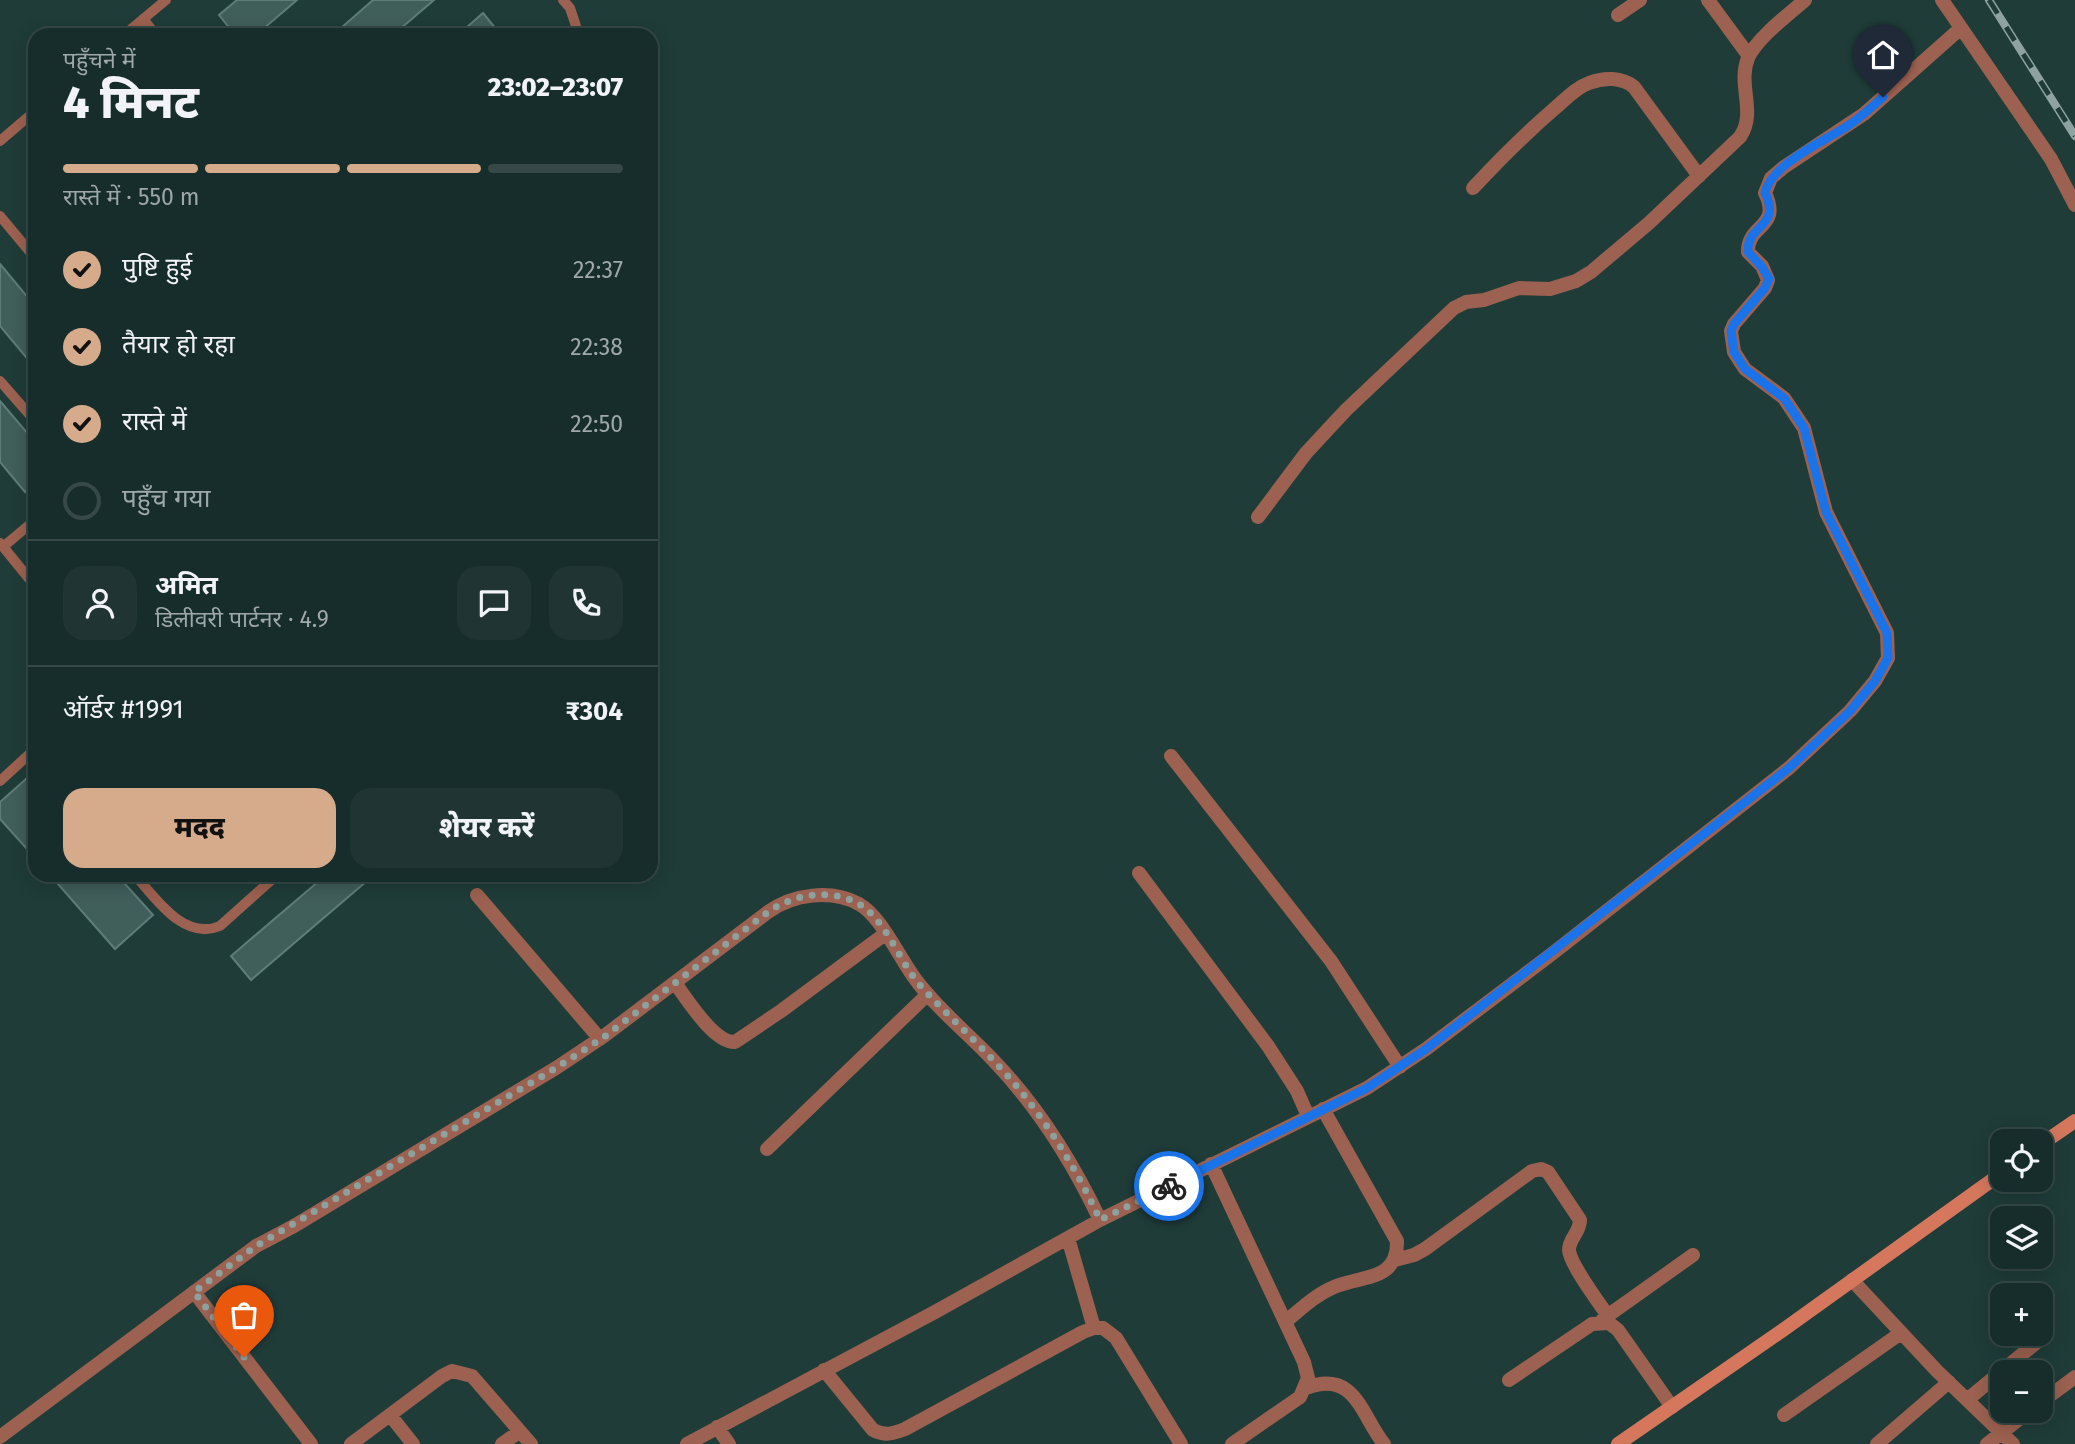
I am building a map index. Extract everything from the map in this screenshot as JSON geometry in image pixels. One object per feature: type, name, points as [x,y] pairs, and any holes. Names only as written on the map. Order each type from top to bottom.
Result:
[{"type":"street","points":[[1618,15],[1640,0]]},
{"type":"street","points":[[1708,0],[1749,56]]},
{"type":"street","points":[[1258,517],[1306,453],[1346,410],[1454,308],[1466,302],[1485,300],[1519,288],[1550,289],[1576,281],[1591,272],[1649,223],[1699,176],[1745,129],[1748,112],[1744,75],[1749,56],[1757,45],[1805,0]]},
{"type":"street","points":[[1942,0],[2051,159],[2075,205]]},
{"type":"street","points":[[687,1444],[1100,1220],[1367,1088],[1426,1049],[1542,961],[1789,768],[1850,711],[1875,681],[1888,658],[1887,633],[1826,512],[1804,428],[1784,398],[1745,369],[1734,352],[1731,331],[1769,279],[1748,252],[1748,245],[1769,219],[1770,204],[1765,193],[1771,178],[1864,114],[1961,28]]},
{"type":"street","points":[[1473,188],[1519,140],[1577,90],[1604,79],[1627,82],[1634,88],[1699,176]]},
{"type":"street","points":[[1171,756],[1337,968],[1400,1067]]},
{"type":"street","points":[[1139,873],[1279,1062],[1308,1116]]},
{"type":"street","points":[[477,895],[600,1039]]},
{"type":"street","points":[[0,1437],[256,1246],[556,1068],[600,1039],[781,902],[794,899],[837,895],[856,902],[876,920],[918,983],[1016,1086],[1072,1165],[1100,1220]]},
{"type":"street","points":[[675,983],[708,1026],[729,1042],[736,1042],[885,934]]},
{"type":"street","points":[[767,1149],[928,994]]},
{"type":"street","points":[[1285,1322],[1321,1294],[1345,1283],[1371,1278],[1390,1267],[1397,1253],[1397,1241],[1323,1109]]},
{"type":"street","points":[[2053,1136],[2075,1121]]},
{"type":"street","points":[[1212,1164],[1304,1362],[1308,1378],[1300,1397],[1232,1444]]},
{"type":"street","points":[[1395,1260],[1425,1249],[1532,1171],[1541,1169],[1548,1172],[1580,1220],[1580,1228],[1570,1241],[1570,1255],[1604,1319],[1618,1330],[1672,1407]]},
{"type":"street","points":[[1618,1444],[1990,1181]]},
{"type":"street","points":[[1068,1238],[1094,1328]]},
{"type":"street","points":[[1509,1380],[1592,1324],[1604,1319],[1693,1255]]},
{"type":"street","points":[[1852,1280],[1949,1382],[2013,1444]]},
{"type":"street","points":[[194,1292],[311,1444]]},
{"type":"street","points":[[824,1370],[873,1430],[895,1439],[905,1429],[1094,1328],[1103,1328],[1116,1338],[1181,1444]]},
{"type":"street","points":[[1784,1415],[1901,1333]]},
{"type":"street","points":[[1967,1400],[2033,1346]]},
{"type":"street","points":[[351,1444],[452,1371],[472,1376],[531,1444]]},
{"type":"street","points":[[2053,1393],[2075,1377]]},
{"type":"street","points":[[1306,1388],[1321,1382],[1355,1395],[1380,1443]]},
{"type":"street","points":[[1877,1444],[1949,1382]]},
{"type":"street","points":[[390,1415],[412,1444]]},
{"type":"street","points":[[1987,1444],[2014,1423]]},
{"type":"street","points":[[717,1427],[729,1444]]},
{"type":"street","points":[[502,1444],[519,1432]]},
{"type":"lane","points":[[132,28],[166,0]]},
{"type":"lane","points":[[563,0],[570,8],[577,28]]},
{"type":"lane","points":[[143,19],[150,28]]},
{"type":"lane","points":[[0,141],[28,117]]},
{"type":"lane","points":[[0,216],[28,250]]},
{"type":"lane","points":[[0,381],[28,413]]},
{"type":"lane","points":[[28,525],[2,545],[28,577]]},
{"type":"lane","points":[[0,780],[28,759]]},
{"type":"lane","points":[[142,882],[176,919],[194,929],[209,930],[220,926],[269,882]]},
{"type":"building","points":[[237,0],[297,0],[264,28],[229,28],[219,15]]},
{"type":"building","points":[[373,0],[434,0],[401,28],[341,28]]},
{"type":"building","points":[[483,13],[495,28],[466,28]]},
{"type":"building","points":[[0,264],[28,298],[28,360],[0,326]]},
{"type":"building","points":[[0,401],[28,434],[28,490],[25,492],[0,462]]},
{"type":"building","points":[[28,777],[28,850],[0,819],[0,802]]},
{"type":"building","points":[[56,882],[123,882],[153,915],[115,949]]},
{"type":"building","points":[[318,882],[366,882],[251,980],[231,956]]},
{"type":"railway","points":[[1989,0],[2075,136]]},
{"type":"way so far","points":[[244,1357],[194,1292],[256,1246],[294,1226],[604,1037],[781,902],[794,899],[837,895],[856,902],[876,920],[918,983],[1016,1086],[1072,1165],[1100,1220],[1169,1186]]},
{"type":"route","points":[[1169,1186],[1367,1088],[1426,1049],[1789,768],[1850,711],[1875,681],[1888,658],[1887,633],[1826,512],[1804,428],[1784,398],[1745,369],[1734,352],[1731,331],[1769,279],[1767,273],[1748,252],[1748,245],[1769,219],[1770,204],[1765,193],[1771,178],[1851,124],[1883,97]]}]
